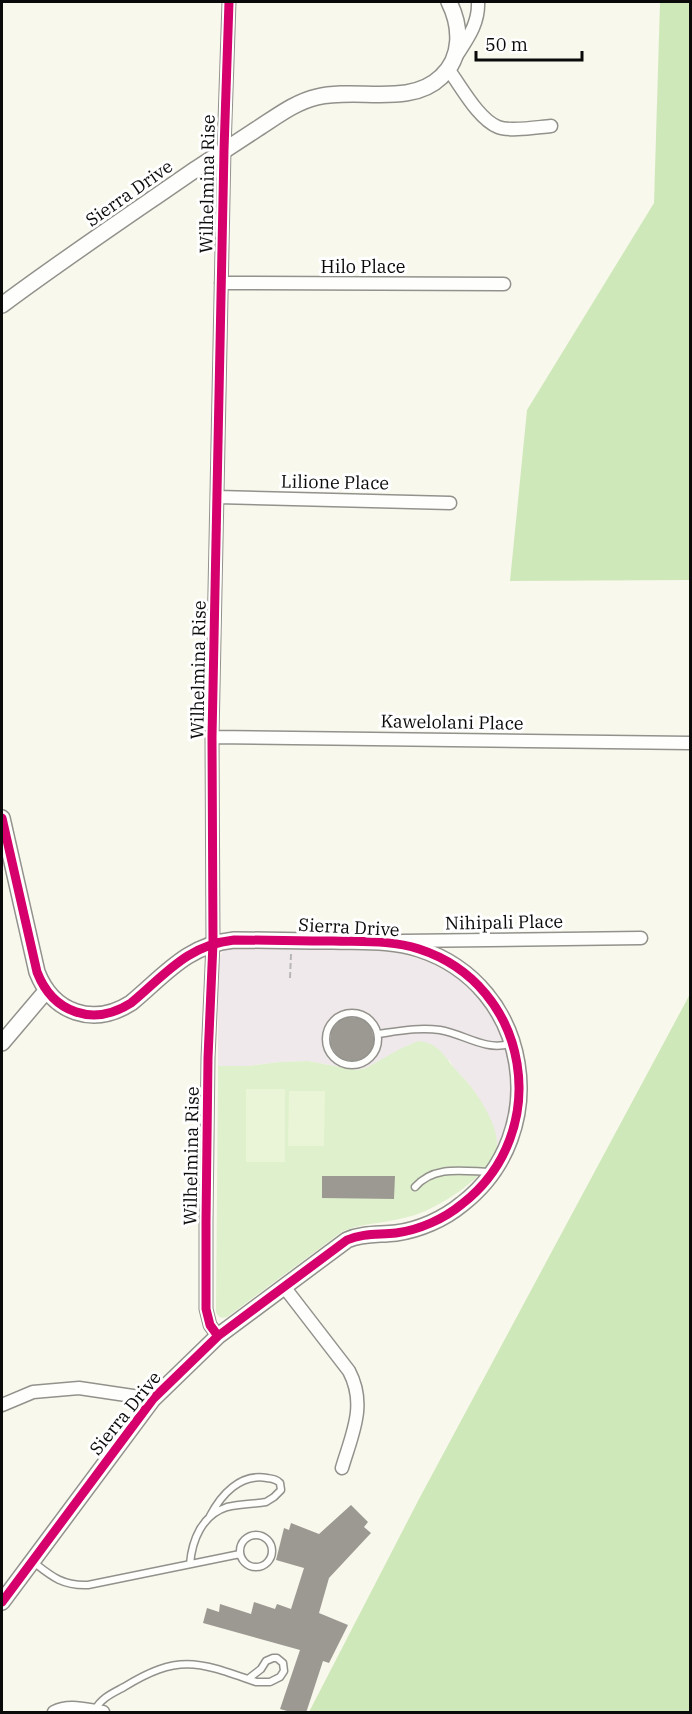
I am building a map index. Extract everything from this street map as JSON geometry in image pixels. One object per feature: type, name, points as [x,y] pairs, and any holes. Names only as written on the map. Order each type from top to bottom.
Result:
[{"type":"street","name":"Wilhelmina Rise","points":[[218,1336],[210,1324],[206,1310],[208,1058],[213,943],[212,737],[229,2]]},
{"type":"street","points":[[449,2],[458,26],[458,40],[450,65]]},
{"type":"street","points":[[450,65],[470,36],[476,22],[478,2]]},
{"type":"street","name":"Sierra Drive","points":[[2,305],[224,150],[287,110],[317,97],[352,93],[410,93],[431,85],[450,65]]},
{"type":"street","points":[[450,65],[483,117],[499,128],[551,126]]},
{"type":"street","name":"Hilo Place","points":[[221,283],[504,284]]},
{"type":"street","name":"Lilione Place","points":[[218,497],[450,503]]},
{"type":"street","name":"Kawelolani Place","points":[[212,737],[690,743]]},
{"type":"street","points":[[2,818],[37,972],[46,991],[2,1043]]},
{"type":"street","name":"Nihipali Place","points":[[367,942],[641,938]]},
{"type":"street","name":"Sierra Drive","points":[[2,1602],[153,1399],[218,1336],[347,1240],[366,1234],[397,1233],[431,1223],[474,1194],[493,1172],[505,1151],[512,1135],[519,1101],[518,1065],[512,1043],[491,1000],[452,964],[420,949],[367,942],[234,940],[213,943],[178,961],[131,1003],[113,1012],[93,1015],[72,1011],[46,991]]},
{"type":"street","points":[[285,1288],[354,1380],[358,1409],[342,1468]]},
{"type":"street","points":[[2,1405],[33,1392],[79,1388],[153,1399]]},
{"type":"street","points":[[54,1713],[59,1710],[76,1708],[99,1712]]},
{"type":"lane","points":[[355,1013],[370,1020],[378,1034],[379,1042],[376,1050],[365,1062],[358,1065],[342,1063],[335,1059],[327,1045],[328,1029],[339,1017],[347,1014],[355,1013]]},
{"type":"lane","points":[[378,1034],[424,1029],[449,1032],[492,1046],[512,1043]]},
{"type":"lane","points":[[415,1187],[426,1176],[440,1172],[493,1172]]},
{"type":"lane","points":[[190,1564],[198,1532],[225,1493],[244,1481],[259,1477],[274,1479],[280,1483],[279,1493],[271,1499],[225,1508],[210,1516]]},
{"type":"lane","points":[[250,1536],[261,1536],[271,1548],[270,1559],[256,1567],[246,1563],[240,1554],[242,1543],[250,1536]]},
{"type":"lane","points":[[32,1562],[63,1582],[88,1585],[240,1554]]},
{"type":"lane","points":[[99,1712],[99,1704],[104,1698],[143,1675],[162,1667],[182,1664],[202,1665],[248,1679],[263,1682],[280,1677],[284,1671],[283,1663],[277,1658],[269,1659],[248,1679]]},
{"type":"path","points":[[290,978],[291,951]]},
{"type":"shaded area","points":[[232,948],[399,953],[429,962],[456,977],[489,1011],[503,1039],[507,1054],[511,1102],[497,1148],[490,1118],[469,1084],[455,1070],[450,1061],[409,1045],[366,1068],[356,1070],[308,1061],[218,1066],[218,961],[224,950]]},
{"type":"green space","points":[[660,2],[690,2],[690,580],[510,581],[527,410],[654,203]]},
{"type":"green space","points":[[690,994],[690,1712],[309,1712],[419,1499]]},
{"type":"green space","points":[[418,1041],[432,1045],[441,1052],[485,1108],[497,1139],[494,1156],[476,1178],[438,1205],[406,1218],[343,1231],[227,1317],[219,1316],[216,1312],[218,1066],[308,1061],[356,1070],[366,1068]]},
{"type":"green space","points":[[246,1089],[285,1089],[285,1162],[246,1162]]},
{"type":"green space","points":[[289,1091],[325,1091],[324,1146],[288,1146]]},
{"type":"building","points":[[362,1018],[368,1022],[375,1038],[370,1055],[357,1062],[343,1060],[337,1056],[330,1044],[331,1030],[341,1019]]},
{"type":"building","points":[[322,1176],[395,1176],[394,1199],[322,1198]]},
{"type":"building","points":[[351,1505],[368,1522],[364,1527],[371,1533],[329,1578],[319,1613],[348,1625],[329,1663],[323,1661],[306,1713],[294,1713],[280,1709],[300,1650],[203,1623],[207,1608],[219,1612],[220,1604],[251,1614],[254,1602],[275,1609],[277,1604],[291,1609],[304,1568],[276,1560],[284,1528],[289,1530],[291,1523],[319,1534]]},
{"type":"cycle path","points":[[218,1336],[210,1325],[206,1309],[206,1221],[208,1058],[213,943],[212,737],[229,2]]},
{"type":"cycle path","points":[[2,818],[37,972],[53,998],[64,1006],[89,1015],[117,1010],[131,1003],[166,972],[190,955],[217,943],[234,940],[366,942],[408,946],[457,967],[486,994],[506,1027],[517,1063],[518,1102],[510,1139],[491,1174],[462,1204],[439,1219],[413,1229],[396,1233],[365,1235],[347,1240],[218,1336],[153,1399],[2,1602]]}]
